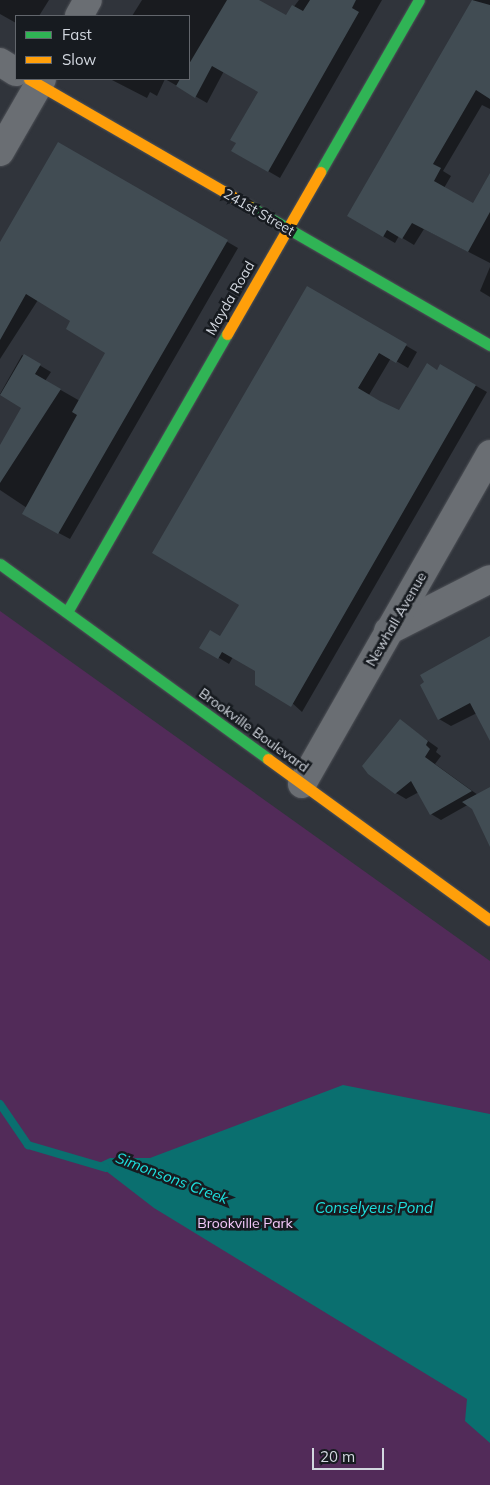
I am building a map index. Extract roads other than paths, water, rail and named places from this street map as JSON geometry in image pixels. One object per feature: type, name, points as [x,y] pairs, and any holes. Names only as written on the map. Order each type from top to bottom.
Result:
[{"type":"street","points":[[79,15],[88,0]]},
{"type":"street","name":"Mayda Road","points":[[67,612],[420,0]]},
{"type":"street","name":"241st Street","points":[[0,62],[15,70]]},
{"type":"street","points":[[0,152],[31,80]]},
{"type":"street","name":"241st Street","points":[[35,80],[490,345]]},
{"type":"street","name":"Newhall Avenue","points":[[302,784],[490,454]]},
{"type":"street","name":"Brookville Boulevard","points":[[0,564],[490,920]]},
{"type":"street","points":[[388,632],[490,579]]},
{"type":"water","name":"Conselyeus Pond","points":[[343,1085],[490,1114],[490,1443],[465,1421],[467,1399],[154,1208],[97,1164],[110,1158],[150,1158]]},
{"type":"waterway","name":"Simonsons Creek","points":[[0,1104],[28,1145],[106,1168]]},
{"type":"park label","name":"Brookville Park","points":[[245,1223]]}]
